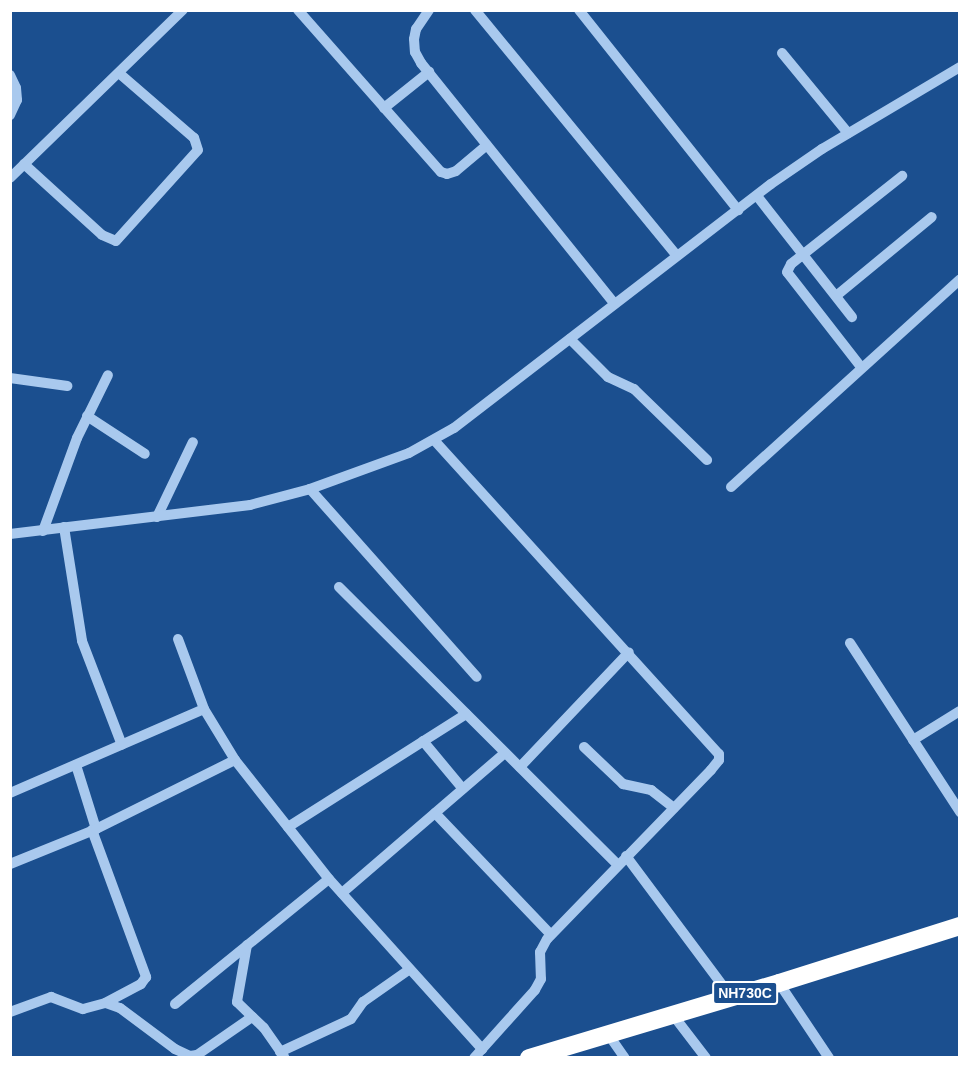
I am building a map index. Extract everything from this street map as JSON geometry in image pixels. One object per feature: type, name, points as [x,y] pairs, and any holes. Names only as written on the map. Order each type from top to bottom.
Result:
[{"type":"highway","name":"NH730C","points":[[529,1058],[549,1055],[608,1034],[960,926]]},
{"type":"street","points":[[10,178],[183,10]]},
{"type":"street","points":[[298,10],[441,172],[447,174],[456,171],[487,145]]},
{"type":"street","points":[[429,10],[416,29],[415,52],[615,304]]},
{"type":"street","points":[[474,10],[677,256]]},
{"type":"street","points":[[579,10],[738,210]]},
{"type":"street","points":[[782,53],[848,134]]},
{"type":"street","points":[[10,534],[249,505],[310,489],[409,453],[454,428],[757,196],[848,134],[960,67]]},
{"type":"street","points":[[384,108],[429,72]]},
{"type":"street","points":[[24,164],[102,235],[116,241],[198,150],[194,138],[119,73]]},
{"type":"street","points":[[10,75],[16,88],[17,100],[10,115]]},
{"type":"street","points":[[861,366],[787,272],[791,264],[902,176]]},
{"type":"street","points":[[757,196],[852,316]]},
{"type":"street","points":[[836,296],[932,217]]},
{"type":"street","points":[[731,487],[861,366],[960,279]]},
{"type":"street","points":[[570,339],[608,377],[630,386],[640,394],[707,460]]},
{"type":"street","points":[[43,531],[87,416],[108,375]]},
{"type":"street","points":[[10,378],[67,386]]},
{"type":"street","points":[[87,416],[146,454]]},
{"type":"street","points":[[178,639],[204,709],[235,760],[329,879],[410,969],[478,1053],[535,990],[541,979],[540,952],[551,935],[711,770],[719,760],[719,754],[629,652],[434,440]]},
{"type":"street","points":[[157,517],[193,442]]},
{"type":"street","points":[[310,489],[477,677]]},
{"type":"street","points":[[63,527],[82,641],[122,745]]},
{"type":"street","points":[[339,586],[505,753],[622,860],[731,997]]},
{"type":"street","points":[[850,643],[960,812]]},
{"type":"street","points":[[520,767],[629,652]]},
{"type":"street","points":[[10,793],[204,709]]},
{"type":"street","points":[[913,740],[960,711]]},
{"type":"street","points":[[288,827],[466,714]]},
{"type":"street","points":[[423,741],[463,789]]},
{"type":"street","points":[[584,747],[622,784],[651,790],[674,808]]},
{"type":"street","points":[[342,893],[505,753]]},
{"type":"street","points":[[10,864],[94,829],[235,760]]},
{"type":"street","points":[[10,1012],[51,997],[83,1009],[106,1003],[141,984],[146,977],[94,829],[76,765]]},
{"type":"street","points":[[435,813],[551,935]]},
{"type":"street","points":[[175,1004],[329,879]]},
{"type":"street","points":[[247,945],[237,1002],[264,1028],[282,1055],[351,1019],[363,1002],[410,969]]},
{"type":"street","points":[[779,983],[829,1058]]},
{"type":"street","points":[[106,1003],[120,1008],[175,1049],[190,1056],[197,1055],[252,1017]]},
{"type":"street","points":[[674,1015],[706,1058]]},
{"type":"street","points":[[608,1034],[625,1058]]}]
